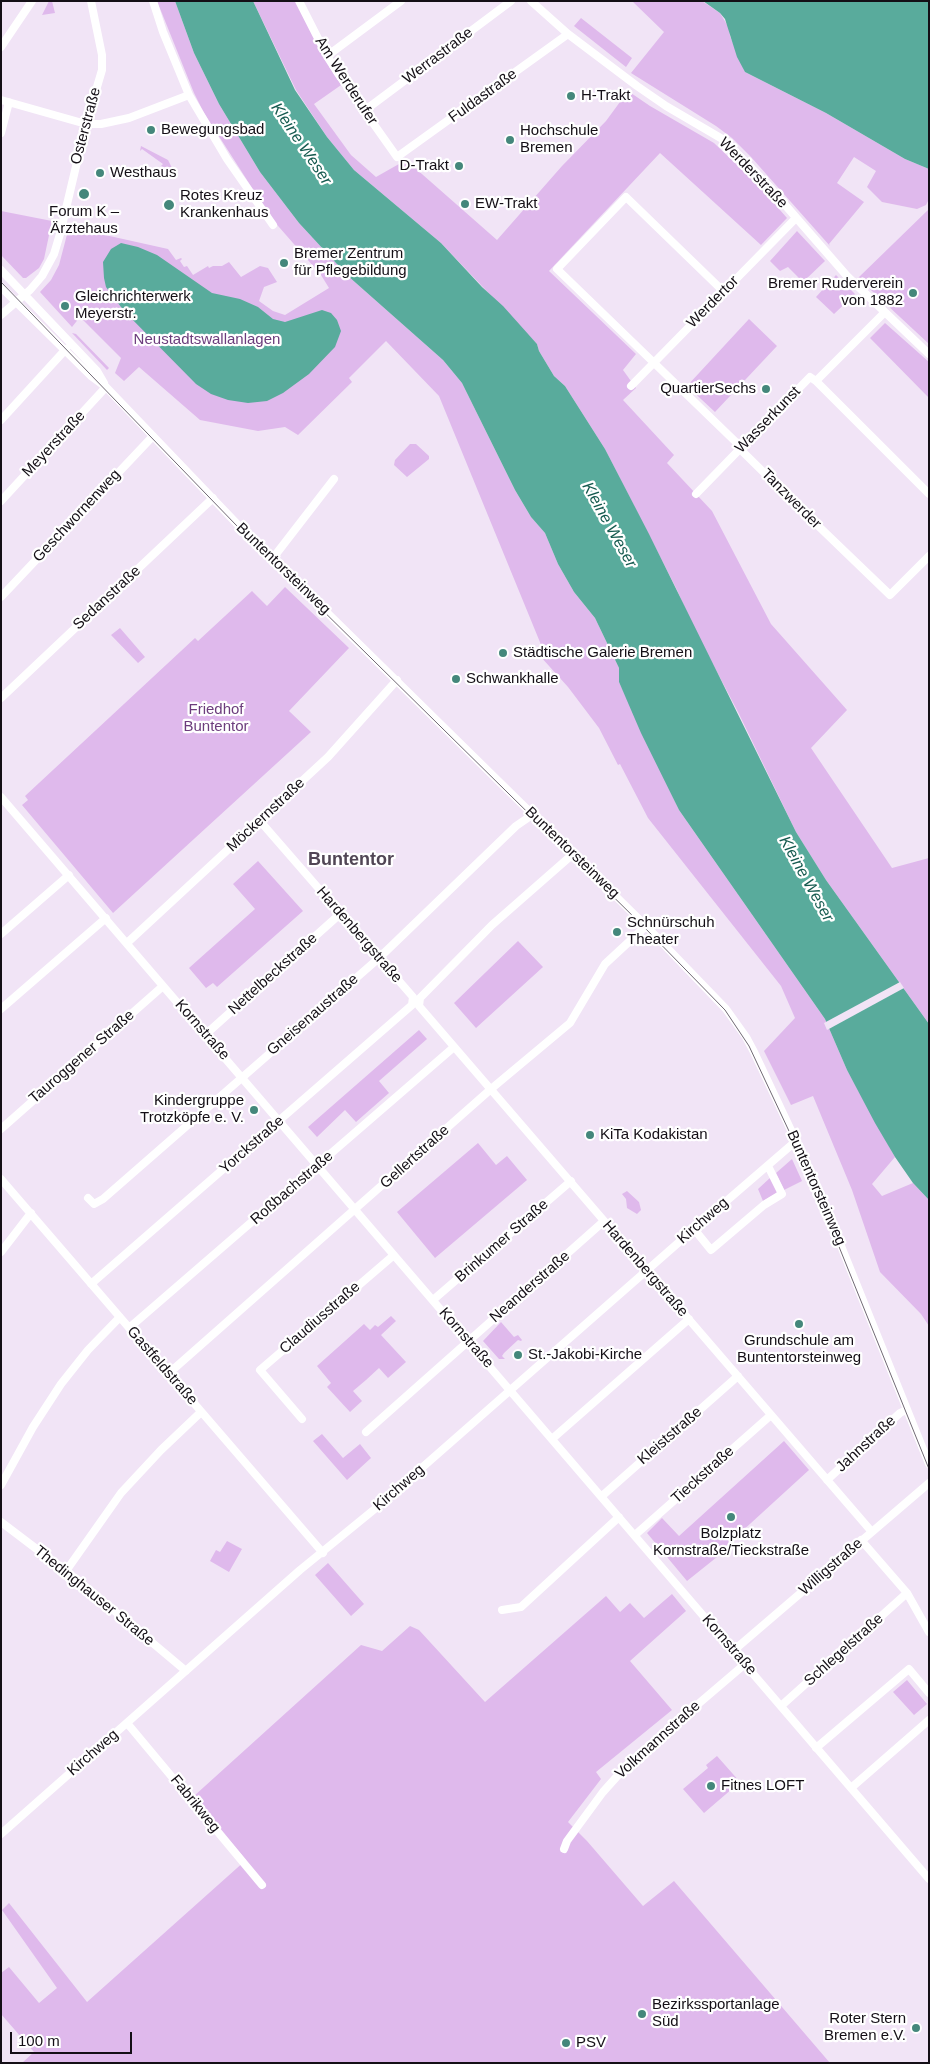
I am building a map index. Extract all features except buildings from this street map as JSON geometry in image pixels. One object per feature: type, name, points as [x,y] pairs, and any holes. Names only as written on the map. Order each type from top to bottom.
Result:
[{"type":"street","points":[[1,47],[32,1]]},
{"type":"street","name":"Osterstraße","points":[[1,315],[21,299],[42,276],[54,254],[86,124],[102,70],[102,55],[91,1]]},
{"type":"street","points":[[153,1],[163,32],[189,95],[227,159],[273,225]]},
{"type":"street","name":"Am Werderufer","points":[[299,1],[327,56],[397,157]]},
{"type":"street","points":[[327,56],[402,1]]},
{"type":"street","name":"Werrastraße","points":[[364,110],[512,1]]},
{"type":"street","name":"Werderstraße","points":[[531,1],[568,34],[666,106],[724,140],[748,163],[847,276],[929,354]]},
{"type":"street","name":"Fuldastraße","points":[[397,157],[478,101],[568,34]]},
{"type":"street","points":[[1,133],[5,101],[86,124],[114,122],[189,95]]},
{"type":"street","name":"Tanzwerder","points":[[723,291],[626,197],[557,269],[742,448],[744,453],[890,595],[929,556]]},
{"type":"street","name":"Werdertor","points":[[631,386],[796,218]]},
{"type":"street","name":"Buntentorsteinweg","points":[[1,270],[21,299],[91,376],[106,387],[272,558],[646,926],[716,997],[735,1020],[754,1052],[828,1212],[929,1464]]},
{"type":"street","name":"Buntentorsteinweg","points":[[1,287],[21,299],[97,371],[106,387]]},
{"type":"street","name":"Wasserkunst","points":[[696,494],[810,377],[816,381],[884,313]]},
{"type":"street","points":[[1,420],[66,349]]},
{"type":"street","points":[[816,381],[929,494]]},
{"type":"street","name":"Meyerstraße","points":[[1,501],[106,387]]},
{"type":"street","name":"Geschwornenweg","points":[[1,597],[153,436]]},
{"type":"street","points":[[272,558],[334,479]]},
{"type":"street","name":"Sedanstraße","points":[[1,698],[213,498]]},
{"type":"street","name":"Möckernstraße","points":[[127,942],[328,757],[397,680]]},
{"type":"street","name":"Kornstraße","points":[[1,797],[929,1879]]},
{"type":"street","name":"Gneisenaustraße","points":[[88,1198],[94,1204],[103,1199],[379,958],[516,826],[532,815]]},
{"type":"street","name":"Hardenbergstraße","points":[[260,821],[413,997],[416,1006],[571,1181],[872,1532]]},
{"type":"street","name":"Yorckstraße","points":[[91,1284],[279,1121],[416,1006],[420,998],[492,925],[573,854]]},
{"type":"street","points":[[1,934],[69,875]]},
{"type":"street","name":"Nettelbeckstraße","points":[[206,1034],[340,914]]},
{"type":"street","points":[[1,1010],[106,918]]},
{"type":"street","name":"Gellertstraße","points":[[168,1374],[491,1089],[570,1023],[605,964],[646,926]]},
{"type":"street","name":"Tauroggener Straße","points":[[1,1129],[163,986]]},
{"type":"street","name":"Roßbachstraße","points":[[129,1328],[454,1047]]},
{"type":"street","name":"Kirchweg","points":[[1,1834],[300,1570],[323,1553],[796,1141]]},
{"type":"street","points":[[694,1229],[711,1250],[764,1205],[782,1194],[768,1166]]},
{"type":"street","name":"Gastfeldstraße","points":[[1,1179],[323,1553]]},
{"type":"street","name":"Brinkumer Straße","points":[[434,1300],[571,1181]]},
{"type":"street","points":[[1,1252],[31,1213]]},
{"type":"street","name":"Neanderstraße","points":[[366,1432],[604,1221]]},
{"type":"street","name":"Claudiusstraße","points":[[302,1419],[260,1370],[394,1255]]},
{"type":"street","points":[[1,1485],[32,1427],[61,1384],[88,1350],[120,1317]]},
{"type":"street","points":[[552,1439],[689,1318]]},
{"type":"street","name":"Kleiststraße","points":[[602,1496],[738,1376]]},
{"type":"street","name":"Jahnstraße","points":[[827,1480],[900,1413],[906,1410]]},
{"type":"street","points":[[66,1571],[121,1493],[161,1450],[201,1412]]},
{"type":"street","name":"Tieckstraße","points":[[635,1535],[771,1415]]},
{"type":"street","name":"Willigstraße","points":[[734,1651],[929,1483]]},
{"type":"street","points":[[502,1610],[520,1607],[619,1516]]},
{"type":"street","name":"Thedinghauser Straße","points":[[1,1522],[66,1571],[186,1671]]},
{"type":"street","points":[[861,1540],[907,1593],[929,1632]]},
{"type":"street","name":"Schlegelstraße","points":[[780,1706],[907,1593]]},
{"type":"street","name":"Volkmannstraße","points":[[564,1849],[567,1841],[603,1792],[629,1763],[744,1664]]},
{"type":"street","points":[[816,1748],[909,1669],[929,1693]]},
{"type":"street","points":[[851,1788],[929,1720]]},
{"type":"street","name":"Fabrikweg","points":[[127,1723],[262,1885]]},
{"type":"green space","points":[[49,1],[52,1],[55,13],[42,15]]},
{"type":"green space","name":"Neustadtswallanlagen","points":[[157,1],[175,1],[194,53],[219,104],[260,172],[299,223],[348,276],[443,360],[462,383],[515,490],[531,517],[545,533],[558,564],[574,592],[595,618],[619,668],[619,682],[679,810],[825,1019],[847,1070],[895,1157],[872,1184],[882,1196],[913,1183],[929,1200],[929,1326],[921,1314],[880,1272],[852,1190],[813,1096],[791,1105],[764,1051],[795,1018],[781,986],[648,818],[599,728],[568,687],[540,656],[544,652],[439,396],[386,341],[349,378],[352,382],[298,435],[285,427],[258,431],[200,420],[139,367],[124,381],[115,373],[121,358],[80,317],[72,327],[40,292],[51,280],[59,265],[69,227],[168,249],[176,260],[182,259],[180,261],[184,267],[187,266],[193,275],[208,266],[209,268],[222,266],[229,262],[241,277],[260,266],[268,268],[277,282],[264,287],[259,301],[273,311],[285,315],[329,288],[321,275],[272,219],[204,113]]},
{"type":"green space","points":[[253,1],[299,1],[344,83],[314,104],[351,155],[376,177],[406,160],[497,240],[562,166],[606,121],[628,91],[714,143],[758,185],[787,218],[761,245],[660,153],[549,271],[636,354],[623,370],[636,388],[623,400],[674,455],[667,463],[712,511],[771,624],[847,710],[811,748],[892,868],[929,858],[929,1024],[826,880],[796,832],[739,714],[605,449],[565,386],[554,376],[539,351],[537,344],[441,243],[354,170],[327,137],[296,90]]},
{"type":"green space","points":[[632,1],[702,1],[720,13],[729,28],[730,36],[745,72],[826,113],[905,159],[929,169],[929,199],[926,205],[917,209],[882,202],[867,187],[876,171],[854,157],[837,183],[864,202],[829,244],[830,246],[732,138],[631,73],[664,32]]},
{"type":"green space","points":[[581,18],[632,58],[626,67],[574,26]]},
{"type":"green space","points":[[141,146],[168,160],[177,178],[161,166],[163,164],[142,149],[140,151]]},
{"type":"green space","points":[[929,209],[929,344],[858,278]]},
{"type":"green space","points":[[1,211],[52,221],[44,259],[39,268],[26,278],[23,278],[1,255]]},
{"type":"green space","points":[[797,231],[825,261],[803,282],[788,267],[780,271],[770,261]]},
{"type":"green space","points":[[836,275],[855,294],[834,314],[816,297]]},
{"type":"green space","points":[[749,319],[777,346],[715,412],[687,386]]},
{"type":"green space","points":[[885,323],[929,362],[929,398],[870,338]]},
{"type":"green space","points":[[72,333],[76,334],[109,368],[107,370]]},
{"type":"green space","points":[[410,444],[416,444],[429,456],[429,459],[407,477],[394,465],[395,460]]},
{"type":"green space","name":"Friedhof Buntentor","points":[[285,587],[349,648],[289,711],[311,732],[113,913],[22,805],[28,800],[25,796],[195,638],[198,641],[252,591],[267,606]]},
{"type":"green space","points":[[120,628],[145,657],[138,663],[111,635]]},
{"type":"green space","points":[[258,861],[303,911],[217,987],[213,983],[206,988],[189,968],[255,909],[233,884]]},
{"type":"green space","points":[[518,941],[543,967],[476,1028],[454,1003]]},
{"type":"green space","points":[[419,1030],[427,1039],[379,1081],[389,1093],[356,1122],[345,1110],[317,1137],[308,1127]]},
{"type":"green space","points":[[478,1143],[496,1165],[507,1156],[527,1180],[435,1258],[397,1212]]},
{"type":"green space","points":[[792,1159],[802,1181],[784,1190],[776,1173]]},
{"type":"green space","points":[[771,1177],[779,1192],[763,1201],[758,1189]]},
{"type":"green space","points":[[627,1191],[639,1202],[641,1210],[637,1214],[627,1208],[626,1199],[622,1194]]},
{"type":"green space","points":[[391,1316],[396,1321],[381,1335],[406,1362],[388,1378],[379,1368],[353,1391],[362,1401],[350,1412],[327,1387],[331,1383],[317,1366],[364,1324],[370,1330],[375,1325],[378,1327]]},
{"type":"green space","points":[[501,1322],[514,1337],[518,1335],[522,1340],[518,1340],[504,1353],[502,1356],[505,1359],[499,1359],[483,1341]]},
{"type":"green space","points":[[322,1434],[343,1458],[360,1444],[371,1458],[347,1480],[313,1441]]},
{"type":"green space","points":[[784,1441],[809,1470],[716,1555],[717,1557],[687,1581],[647,1533],[662,1518],[679,1536]]},
{"type":"green space","points":[[227,1541],[242,1549],[229,1572],[210,1561],[216,1550],[220,1552]]},
{"type":"green space","points":[[328,1563],[364,1604],[351,1616],[315,1575]]},
{"type":"green space","points":[[672,1594],[686,1611],[630,1661],[672,1710],[596,1772],[601,1779],[568,1822],[587,1841],[643,1906],[674,1881],[830,2063],[22,2063],[34,2052],[1,2014],[1,1973],[9,1967],[39,2003],[57,1988],[2,1910],[9,1903],[87,2002],[246,1860],[194,1796],[361,1645],[382,1651],[410,1626],[419,1630],[485,1702],[606,1596],[620,1612],[630,1603],[644,1618]]},
{"type":"green space","points":[[907,1680],[927,1704],[914,1715],[893,1692]]},
{"type":"green space","name":"Fitnes LOFT","points":[[717,1756],[740,1782],[704,1813],[683,1789],[708,1768],[706,1765]]},
{"type":"water","name":"Kleine Weser","points":[[175,1],[253,1],[295,90],[327,137],[354,170],[441,243],[482,287],[503,306],[537,344],[539,351],[554,376],[565,386],[605,449],[796,832],[826,880],[929,1024],[929,1200],[913,1183],[875,1123],[847,1070],[825,1019],[679,810],[641,733],[619,682],[619,668],[595,618],[574,592],[558,564],[545,533],[531,517],[515,490],[462,383],[443,360],[348,276],[299,223],[260,172],[219,104],[194,53]]},
{"type":"water","points":[[703,1],[929,1],[929,169],[905,159],[826,113],[745,72],[737,57],[725,19]]},
{"type":"water","points":[[121,243],[138,247],[157,255],[212,293],[240,299],[258,307],[273,319],[285,322],[322,310],[331,313],[337,320],[341,331],[335,347],[309,374],[283,393],[267,401],[248,403],[228,400],[211,394],[196,384],[124,311],[106,287],[103,262],[111,249]]},
{"type":"pier","points":[[900,982],[904,988],[827,1030],[824,1023]]},
{"type":"tram line","points":[[1,282],[237,526],[644,927],[725,1010],[749,1046],[812,1180],[929,1469]]},
{"type":"place","name":"H-Trakt","points":[[571,96]]},
{"type":"place","name":"Bewegungsbad","points":[[151,130]]},
{"type":"place","name":"Hochschule Bremen","points":[[510,140]]},
{"type":"place","name":"D-Trakt","points":[[459,166]]},
{"type":"place","name":"Westhaus","points":[[100,173]]},
{"type":"place","name":"Forum K – Ärztehaus","points":[[84,194]]},
{"type":"place","name":"EW-Trakt","points":[[465,204]]},
{"type":"place","name":"Rotes Kreuz Krankenhaus","points":[[169,205]]},
{"type":"place","name":"Bremer Zentrum für Pflegebildung","points":[[284,263]]},
{"type":"place","name":"Bremer Ruderverein von 1882","points":[[913,293]]},
{"type":"place","name":"Gleichrichterwerk Meyerstr.","points":[[65,306]]},
{"type":"place","name":"QuartierSechs","points":[[766,389]]},
{"type":"place","name":"Städtische Galerie Bremen","points":[[503,653]]},
{"type":"place","name":"Schwankhalle","points":[[456,679]]},
{"type":"place","name":"Schnürschuh Theater","points":[[617,932]]},
{"type":"place","name":"Kindergruppe Trotzköpfe e. V.","points":[[254,1110]]},
{"type":"place","name":"KiTa Kodakistan","points":[[590,1135]]},
{"type":"place","name":"Grundschule am Buntentorsteinweg","points":[[799,1324]]},
{"type":"place","name":"St.-Jakobi-Kirche","points":[[518,1355]]},
{"type":"place","name":"Bolzplatz Kornstraße/Tieckstraße","points":[[731,1517]]},
{"type":"place","name":"Fitnes LOFT","points":[[711,1786]]},
{"type":"place","name":"Bezirkssportanlage Süd","points":[[642,2014]]},
{"type":"place","name":"Roter Stern Bremen e.V.","points":[[916,2028]]},
{"type":"place","name":"PSV","points":[[566,2043]]},
{"type":"district","name":"Buntentor","points":[[351,860]]}]
